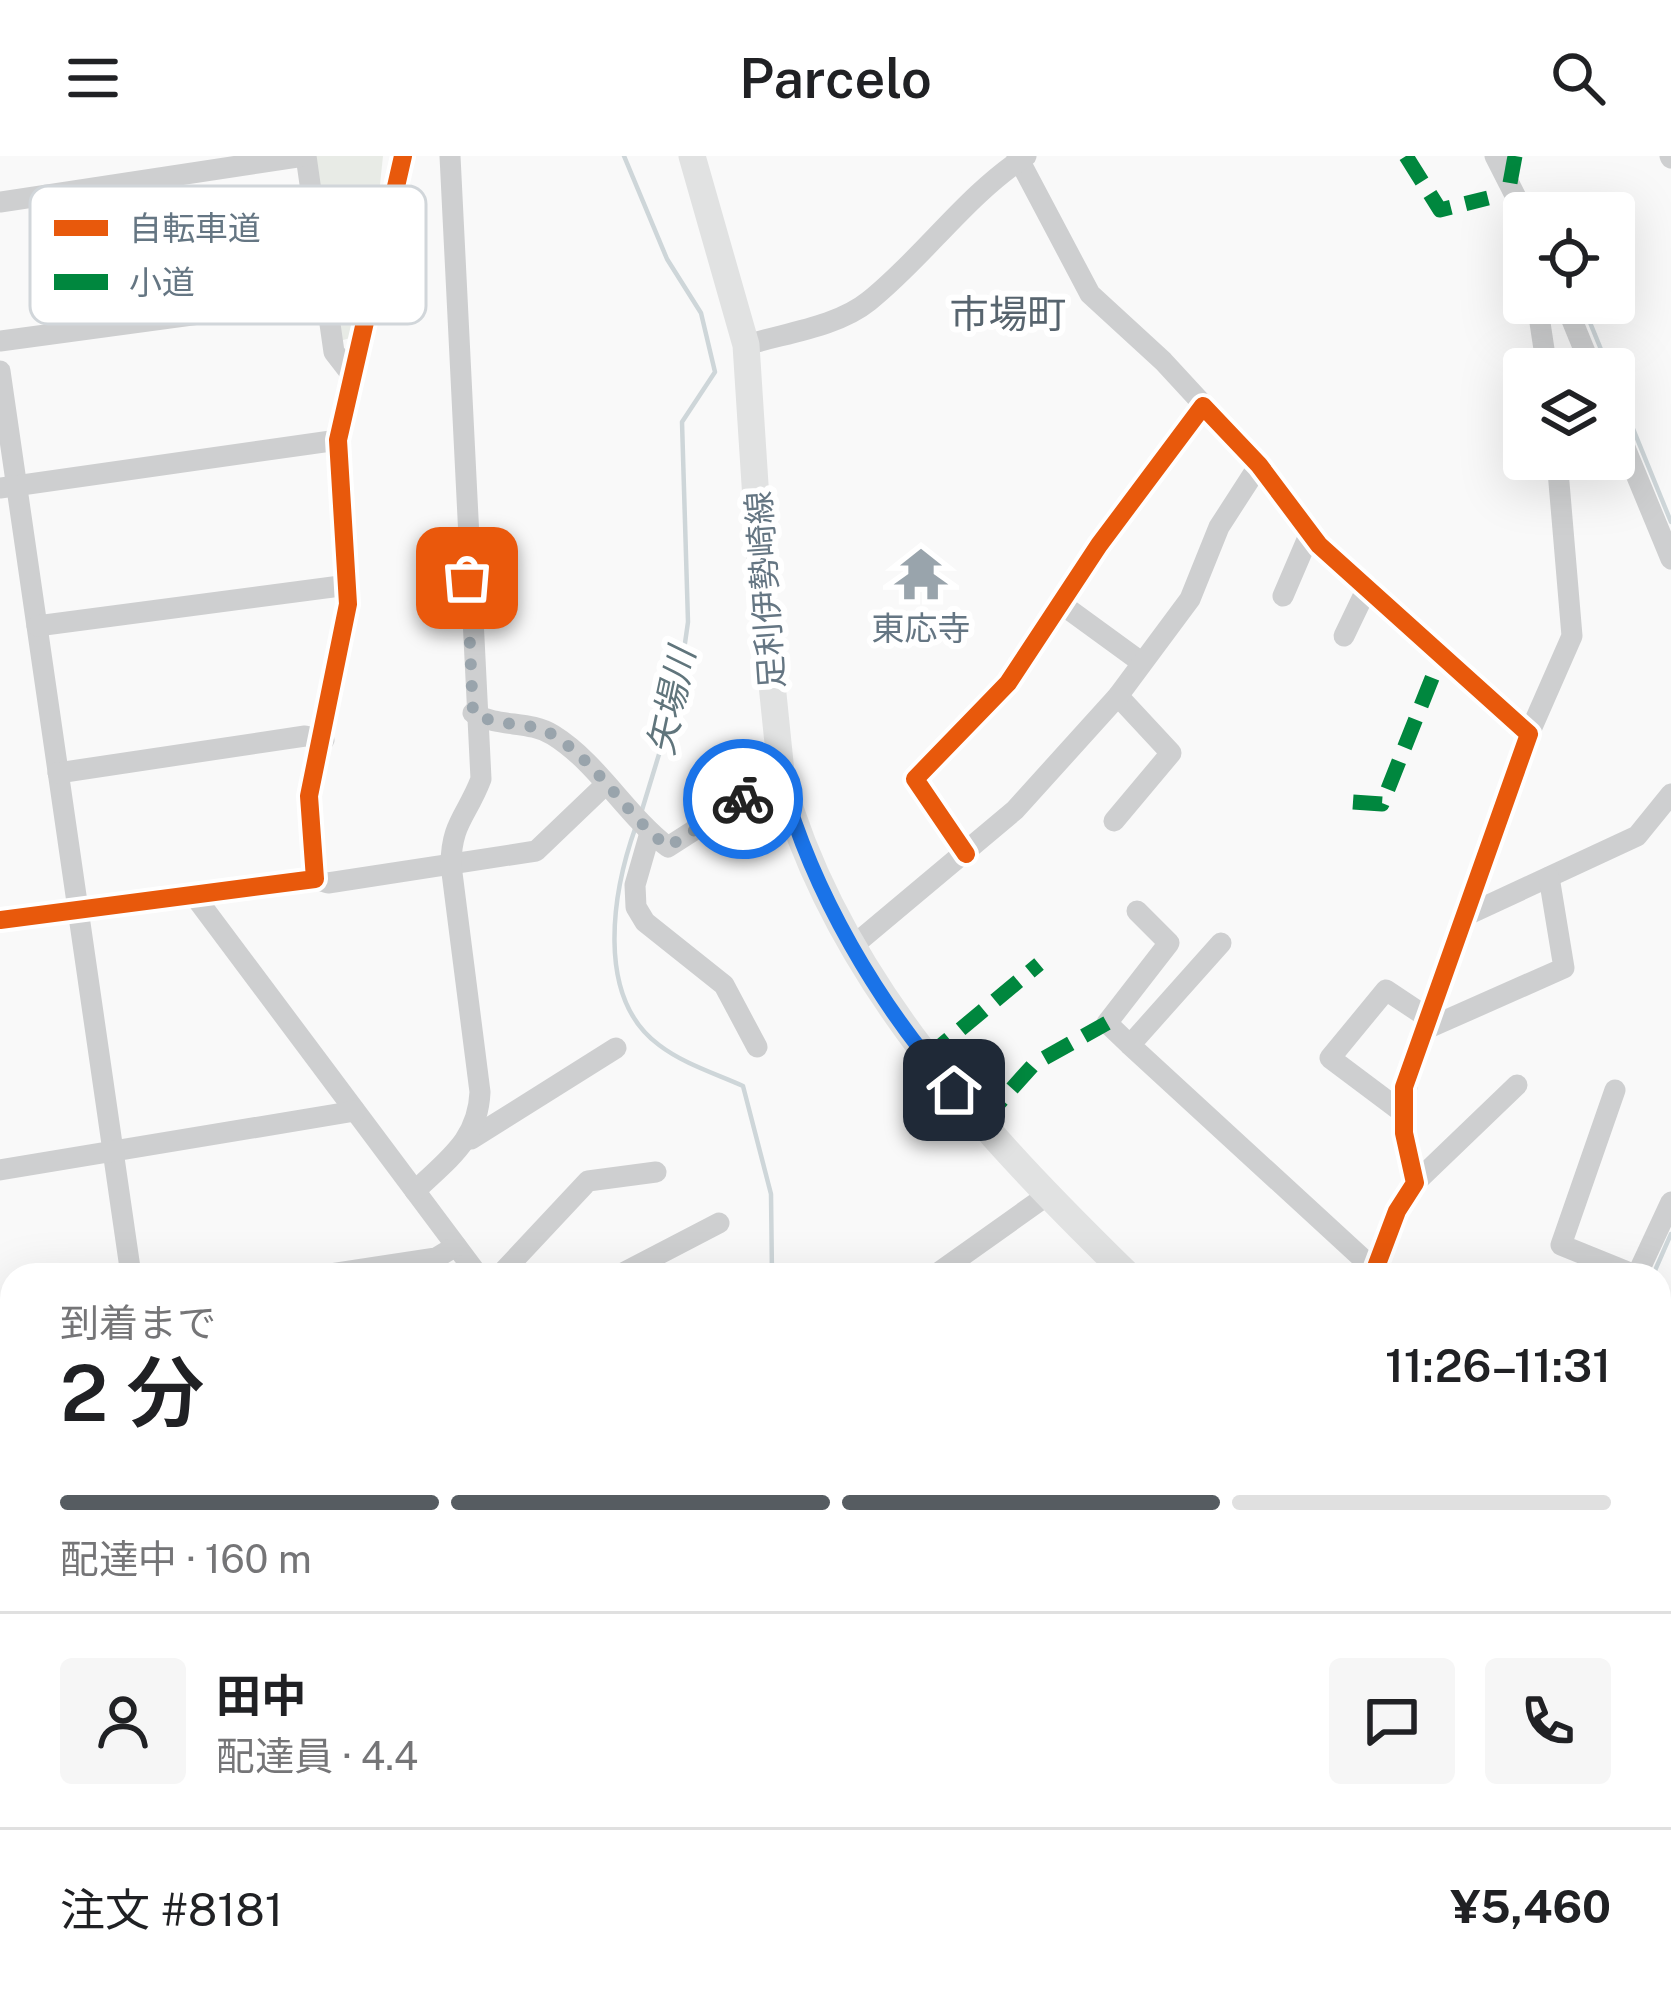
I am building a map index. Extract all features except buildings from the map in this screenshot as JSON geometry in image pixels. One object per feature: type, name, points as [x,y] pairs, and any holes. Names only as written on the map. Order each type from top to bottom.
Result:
[{"type":"main road","name":"足利伊勢崎線","points":[[692,156],[746,345],[761,577],[782,782],[800,836],[854,945],[926,1058],[1116,1263]]},
{"type":"street","points":[[106,186],[305,156],[309,186]]},
{"type":"street","points":[[398,186],[403,156]]},
{"type":"street","points":[[450,156],[473,713],[481,778],[470,808],[451,831],[451,865],[480,1092],[479,1121],[471,1139]]},
{"type":"street","points":[[1496,156],[1514,192]]},
{"type":"street","points":[[746,345],[845,316],[869,302],[966,202],[1021,157],[1090,294],[1259,465],[1310,533],[1529,734]]},
{"type":"street","points":[[0,202],[30,197]]},
{"type":"street","points":[[0,341],[126,324]]},
{"type":"street","points":[[330,324],[334,352],[351,374]]},
{"type":"street","points":[[315,879],[309,796],[324,740],[348,585],[338,440],[364,324]]},
{"type":"street","points":[[0,371],[8,487],[37,626],[129,1263]]},
{"type":"street","points":[[965,854],[915,779],[1007,683],[1204,406]]},
{"type":"street","points":[[8,487],[338,440]]},
{"type":"street","points":[[854,945],[1015,810],[1118,696],[1190,598],[1219,527],[1259,465]]},
{"type":"street","points":[[1635,472],[1671,559]]},
{"type":"street","points":[[1414,1184],[1402,1112],[1404,1087],[1529,734],[1572,636],[1559,480]]},
{"type":"street","points":[[1283,596],[1310,533]]},
{"type":"street","points":[[37,626],[348,585]]},
{"type":"street","points":[[1344,636],[1368,586]]},
{"type":"street","points":[[1060,603],[1141,662]]},
{"type":"street","points":[[1114,820],[1171,753],[1118,696]]},
{"type":"street","points":[[473,713],[494,724],[546,731],[668,847],[763,786],[782,782]]},
{"type":"street","points":[[58,773],[305,736],[324,740]]},
{"type":"street","points":[[0,920],[315,879],[328,883],[536,851],[604,785]]},
{"type":"street","points":[[1467,915],[1637,836],[1671,794]]},
{"type":"street","points":[[650,833],[635,885],[636,907],[645,922],[724,985],[757,1047]]},
{"type":"street","points":[[1426,1024],[1564,968],[1550,878]]},
{"type":"street","points":[[193,894],[469,1263]]},
{"type":"street","points":[[1137,911],[1168,943],[1106,1023],[1363,1263]]},
{"type":"street","points":[[1130,1045],[1221,943]]},
{"type":"street","points":[[1402,1112],[1330,1058],[1386,990],[1426,1024]]},
{"type":"street","points":[[415,1191],[471,1139],[616,1048]]},
{"type":"street","points":[[1378,1263],[1397,1211],[1414,1184],[1517,1084]]},
{"type":"street","points":[[1606,1263],[1561,1245],[1615,1090]]},
{"type":"street","points":[[0,1170],[355,1111]]},
{"type":"street","points":[[511,1263],[588,1181],[656,1172]]},
{"type":"street","points":[[952,1263],[1049,1194]]},
{"type":"street","points":[[1642,1263],[1671,1202]]},
{"type":"street","points":[[642,1263],[718,1223]]},
{"type":"street","points":[[403,1263],[436,1258],[456,1246]]},
{"type":"shaded area","points":[[314,156],[383,156],[380,186],[318,186]]},
{"type":"shaded area","points":[[338,324],[353,324],[350,338],[340,341]]},
{"type":"waterway","name":"矢場川","points":[[624,156],[667,259],[701,313],[715,372],[682,422],[688,622],[678,692],[642,810]]},
{"type":"waterway","points":[[1591,324],[1600,348]]},
{"type":"waterway","points":[[1635,434],[1671,522]]},
{"type":"waterway","name":"矢場川","points":[[636,826],[621,880],[614,942],[625,1000],[638,1024],[659,1045],[743,1086],[771,1194],[772,1263]]},
{"type":"waterway","points":[[1658,1263],[1671,1234]]},
{"type":"marked path","points":[[1406,156],[1440,210],[1488,198]]},
{"type":"marked path","points":[[1510,183],[1515,156]]},
{"type":"marked path","points":[[1353,802],[1382,804],[1442,653]]},
{"type":"marked path","points":[[926,1058],[1039,964]]},
{"type":"marked path","points":[[982,1122],[1034,1064],[1107,1023]]},
{"type":"cycle path","points":[[396,186],[403,156]]},
{"type":"cycle path","points":[[0,920],[315,879],[309,796],[348,604],[338,440],[365,324]]},
{"type":"cycle path","points":[[966,854],[915,779],[1008,683],[1099,545],[1203,406],[1259,465],[1319,545],[1529,734],[1404,1087],[1404,1133],[1415,1183],[1397,1211],[1378,1263]]},
{"type":"way so far","points":[[467,578],[473,713],[494,724],[530,727],[557,737],[668,847],[743,799]]},
{"type":"place","name":"東応寺","points":[[921,574]]},
{"type":"district","name":"市場町","points":[[1008,314]]},
{"type":"route","points":[[743,799],[763,786],[782,782],[817,872],[881,994],[954,1090]]}]
